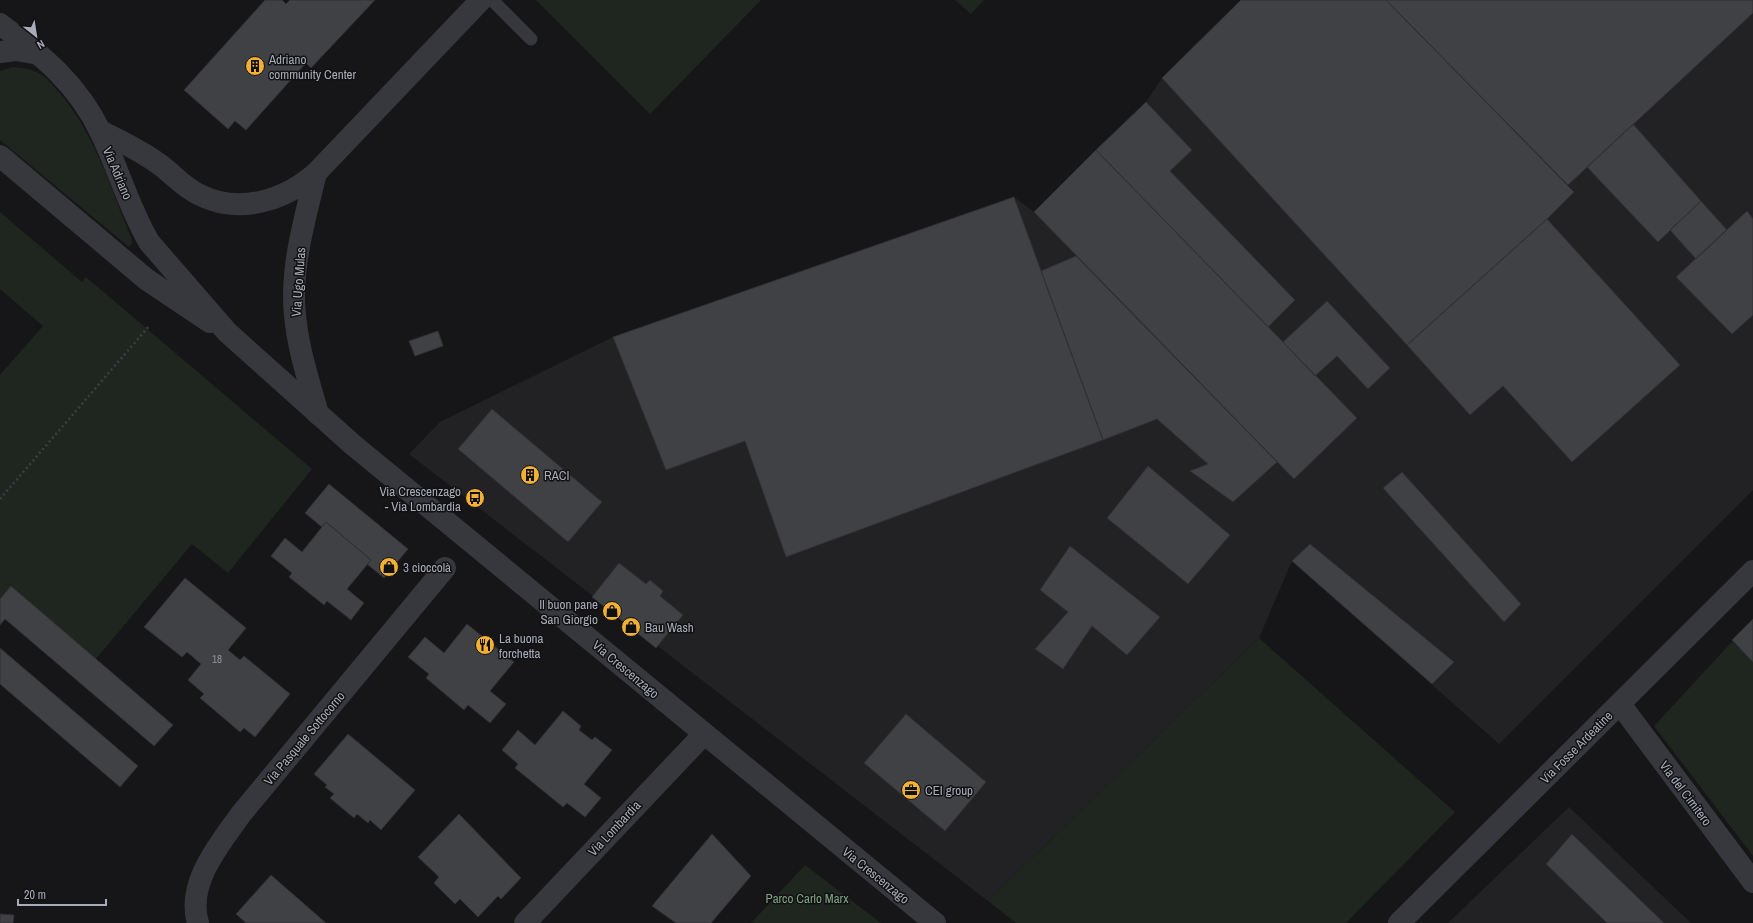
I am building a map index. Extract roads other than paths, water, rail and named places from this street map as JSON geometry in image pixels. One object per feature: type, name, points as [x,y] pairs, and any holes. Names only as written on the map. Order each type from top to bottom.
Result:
[{"type":"street","points":[[100,131],[127,144],[152,160],[198,195],[216,201],[240,204],[267,201],[292,191],[316,174],[481,0]]},
{"type":"street","name":"Via Adriano","points":[[0,24],[41,55],[71,86],[100,131],[140,227],[149,242],[227,332],[318,414]]},
{"type":"street","points":[[0,52],[16,50],[41,55]]},
{"type":"street","name":"Via Adriano","points":[[0,156],[146,279],[190,310],[227,332]]},
{"type":"street","name":"Via Ugo Mulas","points":[[316,174],[298,261],[294,314],[304,365],[318,414]]},
{"type":"street","name":"Via Crescenzago","points":[[318,414],[352,444],[935,923]]},
{"type":"street","name":"Via Pasquale Sottocorno","points":[[198,923],[196,906],[199,884],[220,843],[241,814],[445,568]]},
{"type":"street","name":"Via Fosse Ardeatine","points":[[1399,923],[1753,571]]},
{"type":"street","name":"Via del Cimitero","points":[[1620,704],[1753,882]]},
{"type":"street","name":"Via Lombardia","points":[[525,923],[704,734]]},
{"type":"lane","points":[[492,0],[531,39]]},
{"type":"place","name":"Adriano community Center","points":[[255,66]]},
{"type":"place","name":"RACI","points":[[530,475]]},
{"type":"place","name":"Via Crescenzago - Via Lombardia","points":[[475,498]]},
{"type":"place","name":"3 cioccolà","points":[[389,567]]},
{"type":"place","name":"Il buon pane San Giorgio","points":[[612,611]]},
{"type":"place","name":"Bau Wash","points":[[631,627]]},
{"type":"place","name":"La buona forchetta","points":[[485,645]]},
{"type":"place","name":"CEI group","points":[[911,790]]},
{"type":"park label","name":"Parco Carlo Marx","points":[[807,898]]}]
